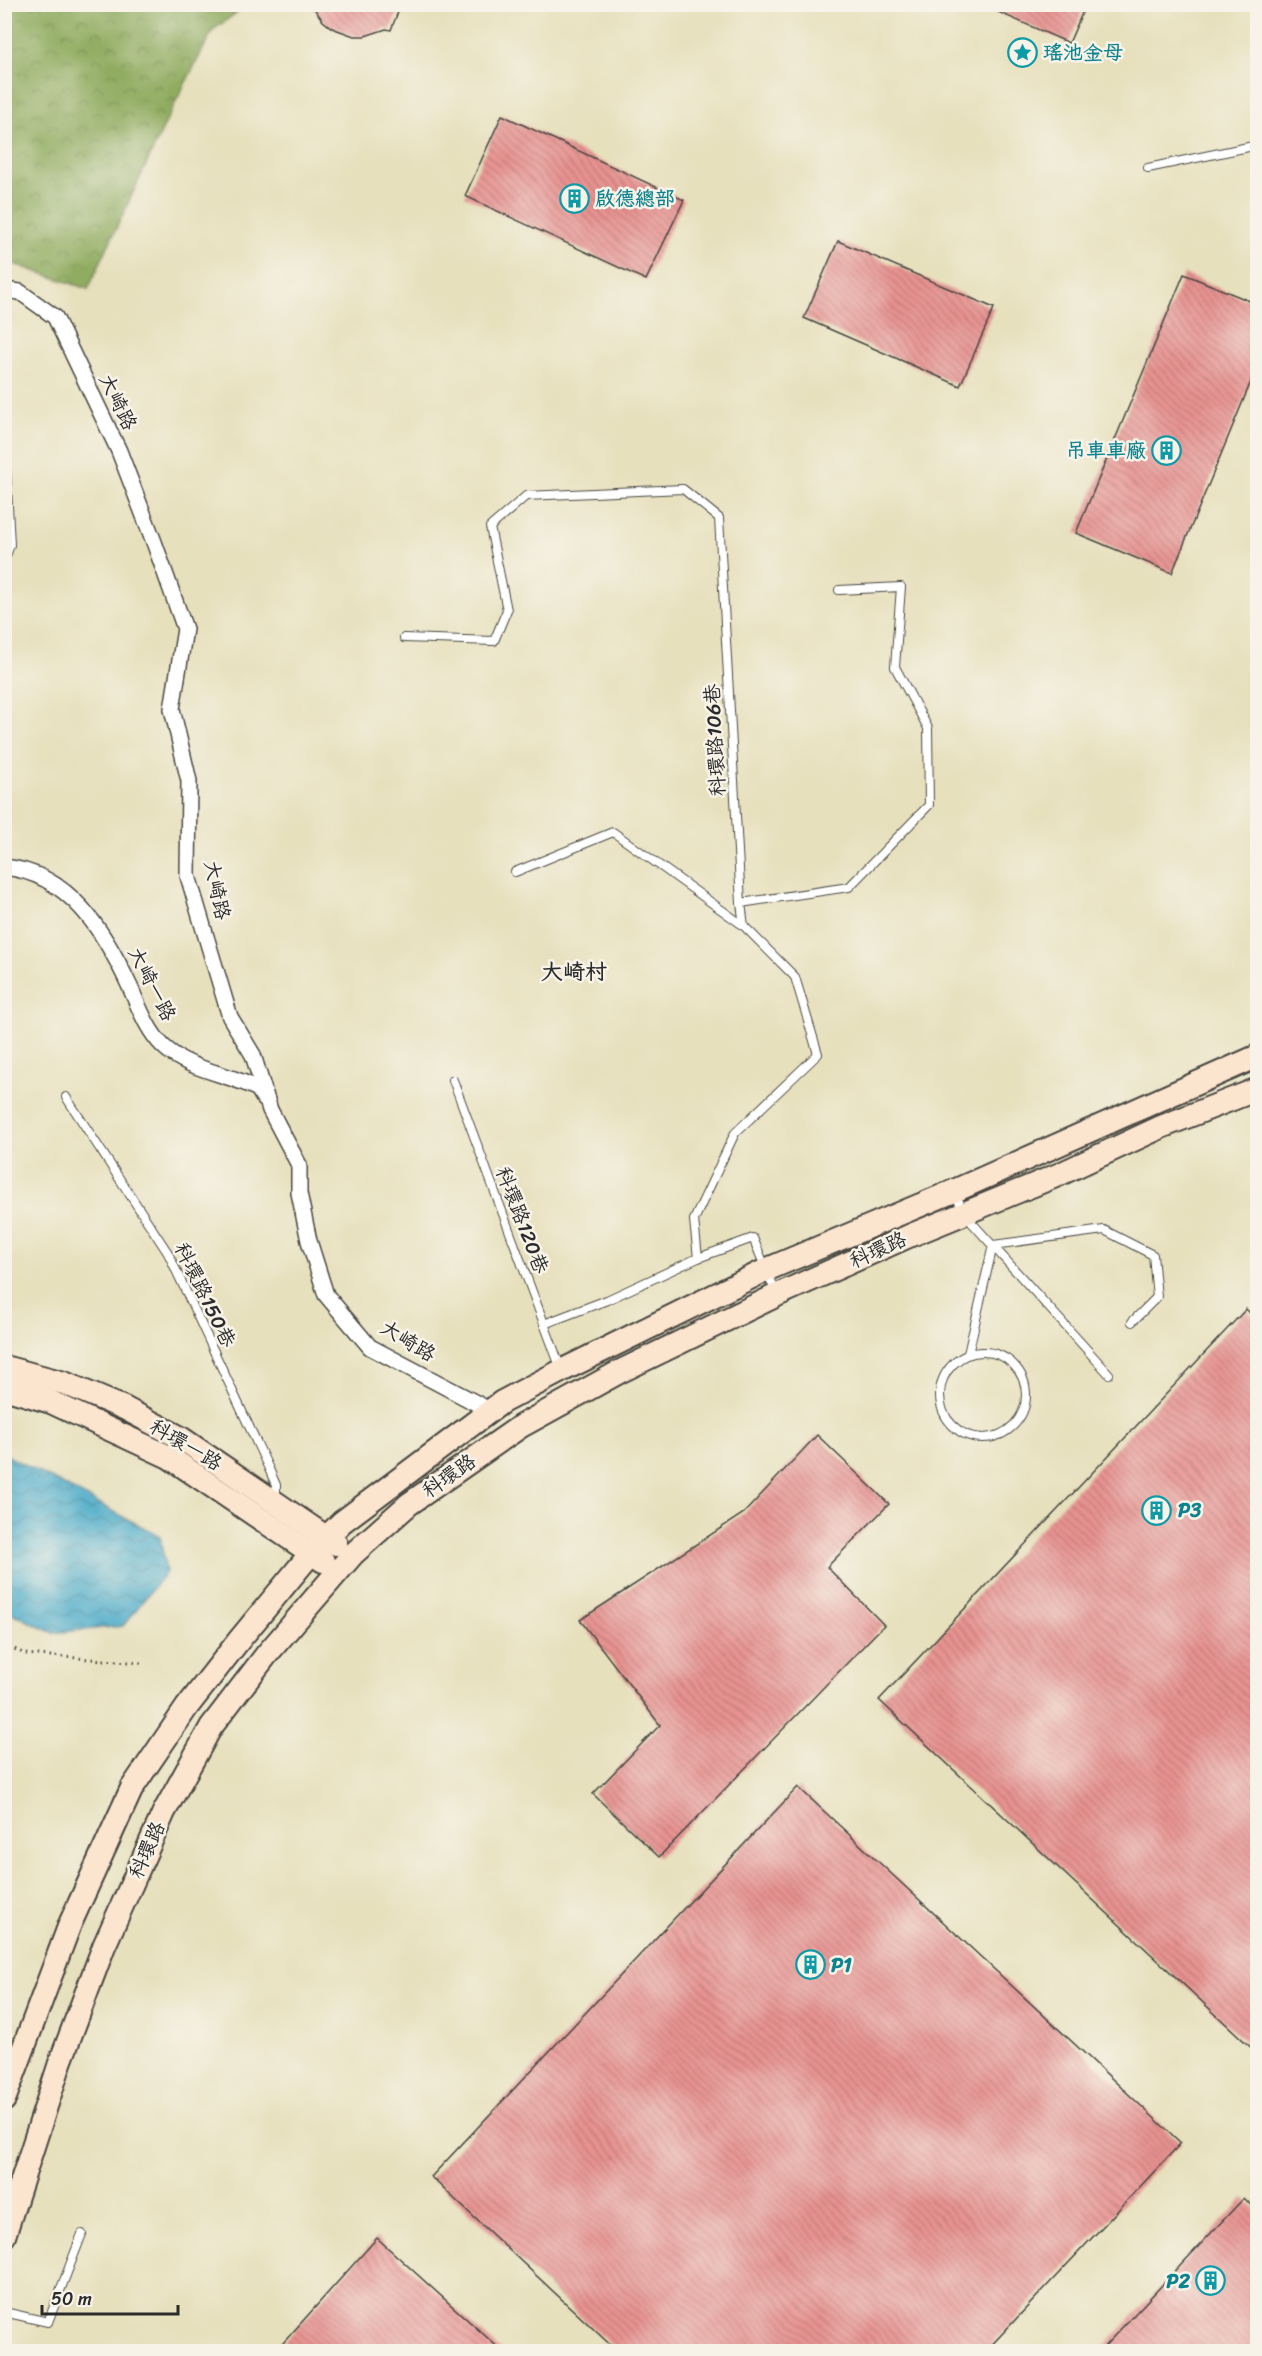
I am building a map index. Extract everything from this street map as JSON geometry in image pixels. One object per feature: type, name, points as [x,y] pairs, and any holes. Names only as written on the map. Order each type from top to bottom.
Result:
[{"type":"street","name":"大崎路","points":[[4,290],[20,292],[55,317],[119,451],[185,629],[172,709],[189,780],[189,876],[230,1017],[253,1055],[270,1110],[299,1165],[299,1193],[309,1241],[326,1295],[370,1347],[491,1412]]},
{"type":"street","name":"大崎一路","points":[[4,867],[33,873],[53,882],[80,905],[104,937],[148,1026],[164,1047],[186,1062],[258,1089],[270,1110]]},
{"type":"street","name":"科環路","points":[[4,2100],[70,1924],[132,1788],[187,1707],[319,1545],[394,1482],[502,1402],[561,1371],[768,1269],[954,1191],[1257,1056]]},
{"type":"street","name":"科環路","points":[[4,2236],[60,2063],[104,1946],[164,1812],[211,1727],[267,1654],[336,1571],[353,1554],[410,1504],[521,1426],[619,1372],[777,1295],[1058,1175],[1161,1127],[1257,1089]]},
{"type":"street","name":"科環一路","points":[[4,1367],[64,1383],[124,1408],[181,1438],[271,1513]]},
{"type":"street","name":"科環一路","points":[[4,1388],[51,1402],[169,1456],[271,1513],[319,1545],[353,1554]]},
{"type":"street","name":"科環一路","points":[[319,1545],[336,1571]]},
{"type":"lane","points":[[1148,168],[1257,144]]},
{"type":"lane","points":[[4,429],[10,545],[4,561]]},
{"type":"lane","name":"科環路106巷","points":[[404,638],[494,641],[507,610],[490,527],[526,496],[682,489],[719,518],[744,926]]},
{"type":"lane","points":[[741,903],[849,887],[928,805],[928,728],[895,667],[901,587],[840,590]]},
{"type":"lane","points":[[515,872],[613,832],[744,926],[795,977],[818,1054],[735,1133],[694,1220],[698,1258]]},
{"type":"lane","name":"科環路120巷","points":[[453,1080],[561,1371]]},
{"type":"lane","name":"科環路150巷","points":[[66,1097],[168,1253],[276,1485],[271,1513]]},
{"type":"lane","points":[[954,1191],[964,1214],[1109,1374]]},
{"type":"lane","points":[[993,1245],[1104,1230],[1153,1256],[1157,1297],[1132,1323]]},
{"type":"lane","points":[[544,1324],[606,1300],[698,1258],[753,1238],[777,1295]]},
{"type":"lane","points":[[968,1354],[982,1352],[995,1354],[1008,1360],[1018,1370],[1024,1382],[1025,1402],[1017,1421],[1007,1431],[995,1437],[980,1439],[966,1435],[953,1427],[944,1416],[940,1401],[940,1387],[945,1373],[955,1362],[968,1354],[993,1245]]},
{"type":"lane","points":[[4,2312],[48,2322],[82,2234]]},
{"type":"path","points":[[4,1644],[25,1654],[142,1663]]},
{"type":"green space","points":[[5,4],[247,5],[213,30],[172,109],[88,289],[5,261]]},
{"type":"water","points":[[4,1454],[160,1536],[166,1572],[123,1626],[53,1633],[5,1610]]},
{"type":"building","points":[[311,4],[401,4],[391,30],[354,36],[332,28],[323,21]]},
{"type":"building","points":[[980,4],[1086,4],[1069,43]]},
{"type":"building","name":"啟德總部","points":[[502,115],[684,200],[646,280],[465,196]]},
{"type":"building","points":[[838,241],[994,308],[960,386],[804,318]]},
{"type":"building","name":"吊車車廠","points":[[1184,274],[1257,304],[1257,367],[1172,573],[1076,533]]},
{"type":"building","name":"P3","points":[[1246,1309],[1257,1320],[1257,2053],[879,1700]]},
{"type":"building","points":[[817,1435],[889,1504],[827,1567],[884,1625],[659,1857],[593,1794],[660,1725],[580,1620],[744,1513]]},
{"type":"building","name":"P1","points":[[798,1787],[1181,2143],[985,2352],[618,2352],[431,2177]]},
{"type":"building","name":"P2","points":[[1244,2198],[1257,2211],[1257,2352],[1099,2352]]},
{"type":"building","points":[[377,2238],[503,2352],[275,2352]]},
{"type":"place","name":"瑤池金母","points":[[1022,52]]},
{"type":"place","name":"啟德總部","points":[[574,198]]},
{"type":"place","name":"吊車車廠","points":[[1167,450]]},
{"type":"place","name":"P3","points":[[1157,1510]]},
{"type":"place","name":"P1","points":[[810,1965]]},
{"type":"place","name":"P2","points":[[1211,2281]]},
{"type":"district","name":"大崎村","points":[[574,971]]}]
